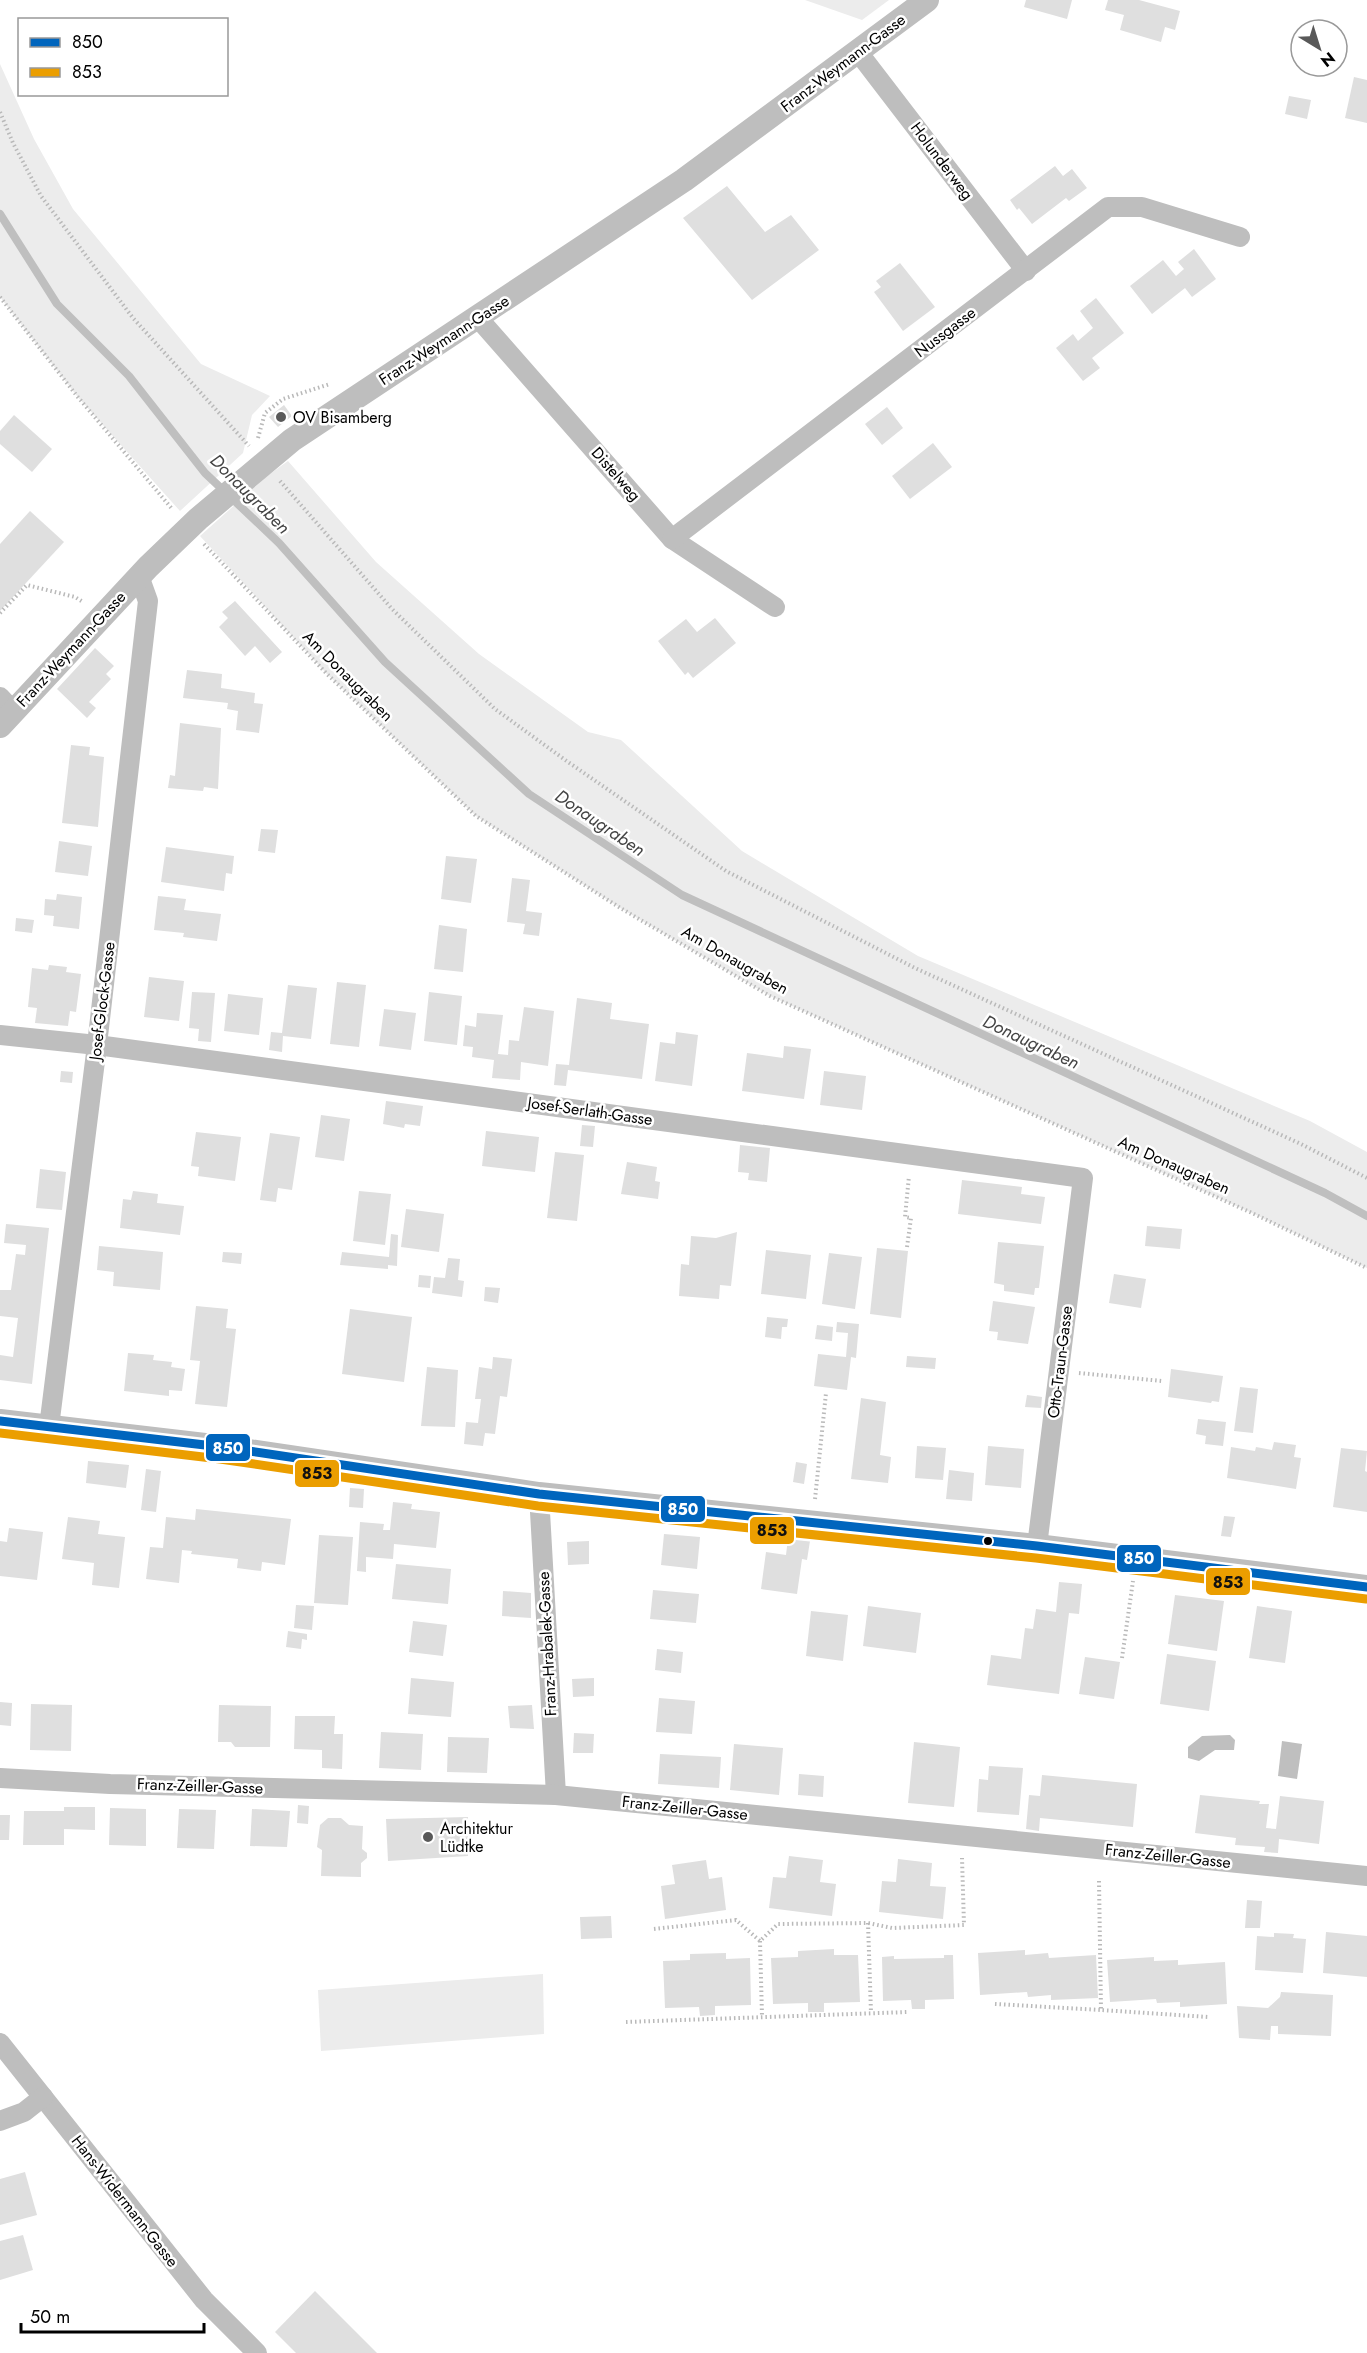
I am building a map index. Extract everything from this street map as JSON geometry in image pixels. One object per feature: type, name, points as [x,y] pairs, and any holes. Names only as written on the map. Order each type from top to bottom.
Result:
[{"type":"street","name":"Franz-Weymann-Gasse","points":[[4,711],[139,576],[189,521],[259,460],[478,318],[684,180],[927,0]]},
{"type":"street","name":"Holunderweg","points":[[858,52],[1026,271]]},
{"type":"street","name":"Nussgasse","points":[[672,538],[1108,207],[1142,207],[1240,237]]},
{"type":"street","name":"Distelweg","points":[[478,318],[672,538],[775,607]]},
{"type":"street","name":"Josef-Glock-Gasse","points":[[50,1427],[148,601],[139,576]]},
{"type":"street","name":"Josef-Serlath-Gasse","points":[[0,1035],[97,1045],[1083,1178]]},
{"type":"street","name":"Otto-Traun-Gasse","points":[[1037,1546],[1083,1178]]},
{"type":"street","points":[[0,1421],[222,1447],[539,1494],[1037,1546],[1367,1587]]},
{"type":"street","name":"Franz-Hrabalek-Gasse","points":[[539,1494],[555,1795]]},
{"type":"street","name":"Franz-Zeiller-Gasse","points":[[0,1778],[134,1784],[555,1795],[1367,1876]]},
{"type":"street","name":"Hans-Widermann-Gasse","points":[[0,2043],[204,2300],[257,2353]]},
{"type":"street","points":[[0,2121],[24,2112],[43,2097]]},
{"type":"path","points":[[0,112],[13,143],[41,196],[134,318],[392,609],[495,708],[568,762],[726,871],[915,968],[1301,1144],[1367,1178]]},
{"type":"path","name":"Am Donaugraben","points":[[0,297],[77,396],[327,674],[476,816],[622,909],[770,996],[1252,1213],[1367,1268]]},
{"type":"path","points":[[0,613],[27,585],[75,597],[89,605]]},
{"type":"path","points":[[907,1246],[911,1218],[905,1217],[912,1155]]},
{"type":"path","points":[[1059,1372],[1162,1381]]},
{"type":"path","points":[[815,1499],[826,1393]]},
{"type":"path","points":[[1122,1658],[1133,1575]]},
{"type":"path","points":[[760,1941],[778,1924],[868,1923],[892,1928],[964,1924],[962,1855]]},
{"type":"path","points":[[1099,1881],[1101,2010]]},
{"type":"path","points":[[654,1929],[736,1920],[760,1941],[762,2016]]},
{"type":"path","points":[[868,1923],[872,2013]]},
{"type":"path","points":[[995,2004],[1208,2017]]},
{"type":"path","points":[[626,2022],[908,2012]]},
{"type":"shaded area","points":[[805,0],[889,0],[862,20]]},
{"type":"shaded area","points":[[0,64],[34,139],[73,209],[201,364],[270,396],[252,415],[243,453],[180,511],[77,396],[0,297]]},
{"type":"shaded area","points":[[288,461],[376,562],[479,654],[588,732],[621,740],[742,851],[918,956],[1310,1121],[1367,1152],[1367,1268],[1252,1213],[770,996],[622,909],[476,816],[327,674],[200,536],[267,476]]},
{"type":"shaded area","points":[[1230,1735],[1235,1740],[1234,1750],[1215,1750],[1199,1761],[1188,1758],[1188,1747],[1202,1736]]},
{"type":"shaded area","points":[[1282,1741],[1302,1744],[1297,1779],[1278,1776]]},
{"type":"shaded area","points":[[543,1974],[544,2034],[321,2051],[318,1990]]},
{"type":"building","points":[[1026,0],[1072,0],[1067,19],[1024,7]]},
{"type":"building","points":[[1108,0],[1139,0],[1180,11],[1175,30],[1165,27],[1161,42],[1120,30],[1124,15],[1105,10]]},
{"type":"building","points":[[1354,77],[1367,80],[1367,123],[1345,118]]},
{"type":"building","points":[[1289,96],[1311,100],[1307,119],[1285,114]]},
{"type":"building","points":[[1055,166],[1063,176],[1072,169],[1087,188],[1069,201],[1066,198],[1032,224],[1010,200]]},
{"type":"building","points":[[727,186],[765,232],[791,215],[819,250],[752,300],[683,218]]},
{"type":"building","points":[[1194,249],[1216,279],[1192,297],[1185,288],[1152,314],[1130,286],[1163,260],[1176,276],[1184,269],[1178,262]]},
{"type":"building","points":[[900,263],[935,307],[903,331],[874,292],[881,287],[876,281]]},
{"type":"building","points":[[1096,298],[1124,333],[1092,358],[1100,368],[1083,381],[1056,348],[1073,334],[1078,341],[1093,328],[1080,311]]},
{"type":"building","name":"OV Bisamberg","points":[[284,405],[292,416],[278,427],[269,417]]},
{"type":"building","points":[[887,407],[903,428],[882,445],[865,424]]},
{"type":"building","points":[[14,415],[52,449],[32,472],[0,444],[0,431]]},
{"type":"building","points":[[933,443],[952,467],[910,499],[892,476]]},
{"type":"building","points":[[30,511],[64,542],[0,611],[0,544]]},
{"type":"building","points":[[235,601],[282,652],[270,663],[255,646],[245,656],[219,627],[228,618],[222,612]]},
{"type":"building","points":[[715,618],[736,643],[693,678],[688,672],[685,675],[658,641],[686,619],[697,632]]},
{"type":"building","points":[[95,648],[114,666],[106,674],[111,679],[89,702],[96,708],[87,718],[57,689]]},
{"type":"building","points":[[187,670],[222,674],[221,688],[255,693],[254,703],[263,704],[259,733],[236,730],[238,711],[227,709],[228,703],[183,698]]},
{"type":"building","points":[[180,723],[221,728],[218,789],[204,787],[203,791],[168,788],[170,775],[175,776]]},
{"type":"building","points":[[71,745],[90,747],[89,755],[104,757],[98,827],[62,823]]},
{"type":"building","points":[[261,829],[278,830],[275,853],[258,851]]},
{"type":"building","points":[[59,841],[92,846],[88,876],[55,872]]},
{"type":"building","points":[[166,847],[234,856],[232,874],[226,873],[224,891],[161,882]]},
{"type":"building","points":[[446,856],[477,859],[471,903],[441,899]]},
{"type":"building","points":[[512,878],[530,880],[526,911],[542,913],[539,936],[523,934],[525,924],[507,922]]},
{"type":"building","points":[[57,894],[82,897],[79,929],[53,926],[54,916],[44,915],[45,899],[56,900]]},
{"type":"building","points":[[158,896],[186,899],[184,910],[221,914],[217,941],[183,937],[184,933],[154,930]]},
{"type":"building","points":[[16,918],[34,920],[32,933],[15,931]]},
{"type":"building","points":[[439,925],[467,929],[463,972],[434,969]]},
{"type":"building","points":[[49,965],[67,967],[66,972],[81,974],[76,1012],[70,1011],[68,1026],[35,1023],[37,1008],[28,1007],[32,968],[48,970]]},
{"type":"building","points":[[149,977],[184,981],[179,1021],[144,1017]]},
{"type":"building","points":[[337,982],[366,985],[359,1047],[330,1044]]},
{"type":"building","points":[[288,985],[317,988],[311,1039],[283,1036],[282,1052],[269,1050],[271,1032],[282,1033]]},
{"type":"building","points":[[192,992],[215,993],[211,1042],[198,1041],[199,1029],[189,1028]]},
{"type":"building","points":[[429,992],[462,996],[457,1045],[424,1041]]},
{"type":"building","points":[[228,994],[263,998],[259,1035],[224,1031]]},
{"type":"building","points":[[577,998],[612,1003],[610,1019],[649,1024],[642,1079],[568,1070],[566,1086],[554,1085],[556,1064],[569,1065]]},
{"type":"building","points":[[524,1007],[554,1011],[548,1066],[521,1062],[520,1080],[492,1078],[494,1060],[472,1057],[473,1047],[463,1046],[465,1025],[476,1027],[477,1013],[503,1015],[498,1054],[508,1055],[509,1040],[519,1041]]},
{"type":"building","points":[[384,1009],[416,1013],[411,1050],[379,1046]]},
{"type":"building","points":[[676,1032],[698,1035],[692,1086],[655,1081],[660,1042],[675,1044]]},
{"type":"building","points":[[784,1046],[811,1049],[804,1099],[742,1091],[747,1053],[783,1058]]},
{"type":"building","points":[[61,1071],[73,1072],[72,1083],[60,1082]]},
{"type":"building","points":[[824,1071],[866,1076],[862,1110],[820,1105]]},
{"type":"building","points":[[386,1101],[423,1106],[420,1126],[405,1124],[404,1128],[383,1124]]},
{"type":"building","points":[[321,1115],[350,1119],[344,1161],[315,1157]]},
{"type":"building","points":[[582,1125],[595,1126],[593,1147],[580,1146]]},
{"type":"building","points":[[486,1131],[539,1137],[535,1172],[482,1166]]},
{"type":"building","points":[[196,1132],[241,1137],[235,1181],[198,1176],[199,1167],[191,1166]]},
{"type":"building","points":[[270,1133],[300,1137],[292,1190],[278,1188],[276,1202],[260,1200]]},
{"type":"building","points":[[740,1145],[770,1148],[767,1182],[748,1180],[749,1173],[738,1172]]},
{"type":"building","points":[[555,1152],[584,1155],[577,1221],[547,1218]]},
{"type":"building","points":[[627,1162],[657,1167],[655,1181],[660,1182],[658,1199],[621,1194]]},
{"type":"building","points":[[40,1169],[66,1172],[62,1210],[36,1208]]},
{"type":"building","points":[[962,1180],[1022,1187],[1021,1194],[1045,1197],[1041,1224],[958,1214]]},
{"type":"building","points":[[133,1191],[158,1194],[157,1203],[184,1206],[180,1235],[120,1228],[123,1199],[131,1200]]},
{"type":"building","points":[[359,1191],[391,1194],[385,1245],[353,1241]]},
{"type":"building","points":[[406,1209],[444,1214],[439,1252],[401,1247]]},
{"type":"building","points":[[6,1224],[49,1228],[32,1384],[0,1380],[0,1355],[13,1357],[18,1318],[0,1316],[0,1290],[11,1290],[16,1254],[25,1255],[26,1245],[4,1243]]},
{"type":"building","points":[[1147,1226],[1182,1229],[1180,1249],[1145,1246]]},
{"type":"building","points":[[737,1232],[731,1286],[720,1285],[719,1299],[679,1296],[681,1264],[689,1265],[691,1236],[716,1238]]},
{"type":"building","points":[[391,1234],[398,1235],[397,1266],[388,1265],[388,1269],[340,1265],[342,1252],[389,1257]]},
{"type":"building","points":[[998,1242],[1044,1246],[1039,1288],[1035,1288],[1034,1295],[1004,1291],[1004,1285],[994,1283]]},
{"type":"building","points":[[99,1246],[163,1252],[160,1290],[113,1286],[114,1272],[97,1270]]},
{"type":"building","points":[[877,1248],[908,1251],[901,1318],[870,1314]]},
{"type":"building","points":[[766,1250],[811,1255],[806,1299],[761,1294]]},
{"type":"building","points":[[223,1252],[242,1253],[241,1264],[222,1262]]},
{"type":"building","points":[[829,1253],[862,1257],[855,1309],[822,1304]]},
{"type":"building","points":[[448,1258],[460,1259],[458,1280],[464,1281],[462,1297],[432,1293],[434,1277],[445,1278]]},
{"type":"building","points":[[1114,1274],[1146,1279],[1141,1308],[1109,1303]]},
{"type":"building","points":[[419,1275],[431,1276],[430,1288],[418,1287]]},
{"type":"building","points":[[485,1287],[500,1288],[498,1303],[484,1301]]},
{"type":"building","points":[[993,1301],[1035,1307],[1028,1344],[997,1340],[998,1332],[989,1331]]},
{"type":"building","points":[[196,1306],[228,1309],[226,1328],[236,1329],[227,1407],[195,1404],[200,1361],[190,1360]]},
{"type":"building","points":[[350,1309],[412,1317],[404,1382],[342,1374]]},
{"type":"building","points":[[767,1317],[788,1319],[787,1327],[782,1327],[781,1339],[765,1337]]},
{"type":"building","points":[[837,1322],[859,1324],[856,1358],[851,1357],[847,1390],[814,1386],[818,1354],[846,1357],[848,1333],[836,1332]]},
{"type":"building","points":[[817,1325],[833,1327],[832,1341],[815,1339]]},
{"type":"building","points":[[128,1353],[154,1355],[153,1360],[172,1362],[171,1367],[185,1369],[182,1391],[169,1390],[169,1396],[124,1391]]},
{"type":"building","points":[[907,1356],[936,1358],[935,1369],[906,1367]]},
{"type":"building","points":[[493,1357],[512,1359],[507,1397],[500,1396],[495,1434],[485,1433],[483,1446],[464,1444],[466,1422],[478,1423],[481,1399],[475,1399],[479,1367],[492,1369]]},
{"type":"building","points":[[427,1367],[458,1370],[455,1427],[421,1426]]},
{"type":"building","points":[[1171,1369],[1223,1376],[1219,1402],[1168,1397]]},
{"type":"building","points":[[1240,1387],[1258,1389],[1253,1433],[1234,1431]]},
{"type":"building","points":[[1027,1395],[1042,1397],[1041,1408],[1025,1407]]},
{"type":"building","points":[[861,1398],[886,1402],[880,1455],[891,1457],[888,1483],[851,1479]]},
{"type":"building","points":[[1198,1419],[1226,1422],[1223,1446],[1205,1444],[1206,1436],[1196,1434]]},
{"type":"building","points":[[1274,1442],[1296,1445],[1294,1457],[1301,1458],[1296,1489],[1227,1478],[1231,1447],[1255,1451],[1256,1447],[1272,1450]]},
{"type":"building","points":[[917,1446],[946,1448],[943,1480],[915,1478]]},
{"type":"building","points":[[988,1446],[1024,1449],[1021,1488],[985,1485]]},
{"type":"building","points":[[1341,1448],[1367,1451],[1365,1471],[1367,1472],[1367,1512],[1333,1507]]},
{"type":"building","points":[[88,1461],[129,1465],[126,1488],[86,1483]]},
{"type":"building","points":[[796,1462],[807,1464],[804,1484],[793,1482]]},
{"type":"building","points":[[146,1469],[161,1471],[156,1512],[141,1510]]},
{"type":"building","points":[[949,1470],[974,1473],[972,1501],[946,1499]]},
{"type":"building","points":[[350,1488],[364,1489],[363,1508],[349,1507]]},
{"type":"building","points":[[393,1502],[412,1504],[411,1509],[440,1512],[436,1548],[394,1544],[393,1559],[366,1557],[366,1572],[357,1571],[360,1522],[384,1524],[383,1530],[390,1530]]},
{"type":"building","points":[[196,1509],[291,1519],[285,1565],[262,1562],[261,1571],[237,1568],[238,1559],[191,1554],[192,1551],[182,1550],[179,1583],[146,1579],[150,1547],[163,1548],[166,1517],[195,1520]]},
{"type":"building","points":[[1224,1516],[1235,1517],[1231,1537],[1221,1536]]},
{"type":"building","points":[[68,1517],[100,1521],[98,1534],[125,1537],[119,1588],[92,1585],[94,1563],[62,1559]]},
{"type":"building","points":[[9,1528],[43,1532],[37,1580],[0,1576],[0,1541],[7,1542]]},
{"type":"building","points":[[664,1534],[700,1537],[697,1569],[661,1565]]},
{"type":"building","points":[[319,1535],[353,1537],[348,1605],[314,1603]]},
{"type":"building","points":[[788,1538],[810,1541],[807,1560],[802,1559],[797,1594],[761,1589],[766,1552],[786,1555]]},
{"type":"building","points":[[589,1541],[589,1564],[568,1565],[567,1542]]},
{"type":"building","points":[[396,1564],[451,1569],[448,1604],[392,1599]]},
{"type":"building","points":[[1059,1582],[1082,1584],[1079,1614],[1069,1613],[1059,1694],[987,1685],[991,1655],[1021,1659],[1025,1628],[1033,1629],[1036,1609],[1056,1612]]},
{"type":"building","points":[[653,1590],[699,1594],[696,1623],[650,1619]]},
{"type":"building","points":[[503,1591],[531,1593],[531,1618],[502,1616]]},
{"type":"building","points":[[1175,1595],[1224,1601],[1217,1651],[1168,1644]]},
{"type":"building","points":[[296,1605],[314,1606],[312,1630],[294,1628]]},
{"type":"building","points":[[868,1606],[921,1613],[916,1653],[863,1646]]},
{"type":"building","points":[[1257,1606],[1292,1611],[1285,1663],[1249,1658]]},
{"type":"building","points":[[811,1611],[848,1615],[843,1661],[806,1656]]},
{"type":"building","points":[[413,1621],[447,1625],[443,1656],[409,1652]]},
{"type":"building","points":[[288,1631],[307,1634],[307,1640],[302,1639],[301,1649],[286,1647]]},
{"type":"building","points":[[657,1649],[683,1652],[681,1673],[655,1670]]},
{"type":"building","points":[[1167,1654],[1216,1661],[1209,1711],[1160,1704]]},
{"type":"building","points":[[1085,1657],[1120,1662],[1114,1699],[1079,1694]]},
{"type":"building","points":[[411,1678],[454,1682],[451,1717],[408,1714]]},
{"type":"building","points":[[594,1678],[594,1696],[573,1697],[572,1679]]},
{"type":"building","points":[[659,1698],[695,1701],[692,1734],[656,1732]]},
{"type":"building","points":[[0,1702],[12,1703],[11,1726],[0,1725]]},
{"type":"building","points":[[31,1704],[72,1705],[71,1751],[30,1750]]},
{"type":"building","points":[[219,1705],[271,1706],[270,1747],[235,1747],[231,1742],[218,1742]]},
{"type":"building","points":[[532,1705],[534,1729],[510,1728],[508,1706]]},
{"type":"building","points":[[295,1716],[335,1716],[334,1734],[343,1734],[342,1769],[322,1768],[322,1750],[294,1749]]},
{"type":"building","points":[[381,1732],[423,1734],[421,1770],[379,1768]]},
{"type":"building","points":[[574,1733],[594,1734],[593,1753],[573,1753]]},
{"type":"building","points":[[448,1737],[489,1738],[487,1773],[447,1772]]},
{"type":"building","points":[[914,1742],[960,1747],[954,1807],[908,1803]]},
{"type":"building","points":[[734,1744],[783,1748],[779,1795],[730,1790]]},
{"type":"building","points":[[660,1754],[721,1757],[719,1788],[658,1784]]},
{"type":"building","points":[[989,1766],[1023,1768],[1019,1815],[977,1812],[979,1779],[988,1780]]},
{"type":"building","points":[[799,1774],[824,1776],[823,1797],[798,1795]]},
{"type":"building","points":[[1042,1775],[1137,1784],[1133,1827],[1040,1818],[1039,1831],[1026,1829],[1029,1795],[1040,1796]]},
{"type":"building","points":[[1200,1795],[1260,1801],[1259,1804],[1269,1804],[1266,1828],[1276,1829],[1280,1796],[1324,1801],[1319,1844],[1279,1839],[1278,1853],[1264,1852],[1265,1847],[1235,1845],[1236,1838],[1195,1833]]},
{"type":"building","points":[[298,1805],[309,1806],[308,1824],[297,1823]]},
{"type":"building","points":[[64,1807],[95,1807],[95,1830],[64,1829],[64,1845],[23,1845],[24,1811],[64,1811]]},
{"type":"building","points":[[110,1808],[146,1809],[146,1846],[109,1845]]},
{"type":"building","points":[[179,1809],[216,1810],[214,1849],[177,1848]]},
{"type":"building","points":[[252,1809],[290,1811],[287,1847],[250,1846]]},
{"type":"building","points":[[0,1815],[10,1815],[9,1840],[0,1840]]},
{"type":"building","name":"Architektur Lüdtke","points":[[468,1817],[468,1856],[388,1861],[386,1819]]},
{"type":"building","points":[[328,1818],[341,1818],[349,1825],[363,1826],[362,1849],[367,1853],[367,1858],[361,1863],[361,1877],[321,1876],[322,1850],[317,1847],[320,1825]]},
{"type":"building","points":[[789,1856],[823,1860],[820,1882],[836,1884],[832,1916],[769,1908],[773,1877],[786,1878]]},
{"type":"building","points":[[898,1859],[932,1863],[930,1886],[946,1887],[943,1919],[879,1912],[882,1881],[896,1882]]},
{"type":"building","points":[[706,1860],[709,1879],[722,1877],[726,1910],[665,1919],[661,1886],[675,1884],[672,1865]]},
{"type":"building","points":[[1247,1900],[1262,1901],[1260,1928],[1245,1928]]},
{"type":"building","points":[[611,1916],[612,1938],[581,1939],[580,1917]]},
{"type":"building","points":[[1326,1932],[1367,1936],[1367,1977],[1323,1973]]},
{"type":"building","points":[[1274,1933],[1294,1934],[1293,1938],[1306,1939],[1303,1973],[1255,1970],[1257,1936],[1274,1937]]},
{"type":"building","points":[[834,1949],[834,1955],[858,1955],[860,2002],[824,2003],[824,2012],[808,2012],[808,2003],[773,2004],[771,1958],[798,1957],[798,1951]]},
{"type":"building","points":[[1025,1950],[1025,1955],[1048,1953],[1049,1958],[1096,1955],[1098,1998],[1051,2000],[1051,1995],[1028,1997],[1027,1992],[980,1995],[978,1953]]},
{"type":"building","points":[[726,1953],[726,1959],[750,1958],[751,2005],[715,2006],[715,2015],[700,2016],[699,2007],[665,2008],[663,1961],[690,1960],[690,1954]]},
{"type":"building","points":[[944,1955],[953,1955],[954,1999],[925,2000],[925,2009],[912,2009],[911,2000],[883,2001],[882,1957],[894,1956],[894,1959],[944,1958]]},
{"type":"building","points":[[1154,1957],[1154,1961],[1178,1960],[1178,1965],[1225,1962],[1227,2004],[1180,2007],[1180,2002],[1157,2003],[1156,1999],[1110,2002],[1107,1960]]},
{"type":"building","points":[[1281,1992],[1333,1995],[1331,2036],[1278,2034],[1278,2026],[1271,2026],[1270,2040],[1239,2038],[1237,2006],[1268,2008],[1280,1997]]},
{"type":"building","points":[[25,2172],[37,2215],[0,2225],[0,2179]]},
{"type":"building","points":[[23,2235],[33,2270],[0,2280],[0,2241]]},
{"type":"building","points":[[315,2291],[377,2353],[296,2353],[275,2332]]},
{"type":"waterway","name":"Donaugraben","points":[[0,214],[57,304],[129,376],[205,473],[279,543],[385,662],[529,794],[682,895],[1325,1193],[1367,1216]]},
{"type":"transit line","name":"850","points":[[0,1421],[222,1447],[539,1494],[1037,1546],[1367,1587]]},
{"type":"transit line","name":"853","points":[[0,1433],[220,1459],[538,1506],[1036,1558],[1366,1599]]},
{"type":"place","name":"OV Bisamberg","points":[[281,417]]},
{"type":"place","name":"Architektur Lüdtke","points":[[428,1837]]}]
